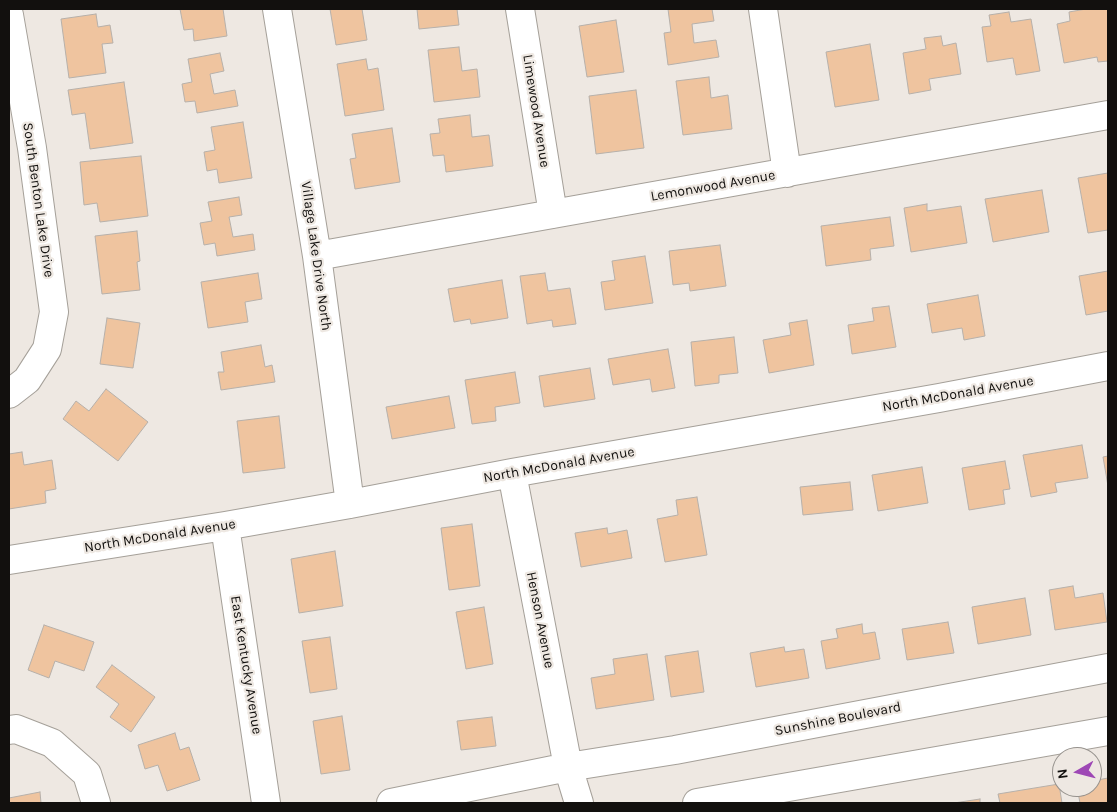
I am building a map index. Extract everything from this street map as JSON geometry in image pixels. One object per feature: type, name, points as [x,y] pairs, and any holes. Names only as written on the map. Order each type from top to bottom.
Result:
[{"type":"street","name":"Village Lake Drive North","points":[[277,9],[317,256],[350,504]]},
{"type":"street","name":"Limewood Avenue","points":[[520,9],[553,214]]},
{"type":"street","points":[[763,9],[787,172]]},
{"type":"street","name":"South Benton Lake Drive","points":[[9,15],[20,150],[54,312],[47,349],[18,387]]},
{"type":"street","name":"Lemonwood Avenue","points":[[317,256],[1108,115]]},
{"type":"street","name":"North McDonald Avenue","points":[[9,560],[350,504],[1108,366]]},
{"type":"street","name":"Henson Avenue","points":[[512,473],[568,767]]},
{"type":"street","name":"East Kentucky Avenue","points":[[225,526],[266,803]]},
{"type":"street","name":"Sunshine Boulevard","points":[[391,803],[568,767],[675,750],[1108,668]]},
{"type":"street","points":[[9,730],[16,729],[52,743],[87,774],[96,803]]},
{"type":"street","points":[[697,803],[1108,730]]},
{"type":"street","points":[[568,767],[580,803]]},
{"type":"building","points":[[180,9],[223,9],[227,36],[194,41],[193,29],[184,30]]},
{"type":"building","points":[[330,9],[362,9],[367,40],[336,45]]},
{"type":"building","points":[[417,9],[457,9],[459,25],[419,29]]},
{"type":"building","points":[[668,9],[712,9],[714,21],[692,24],[694,43],[716,40],[719,57],[668,65],[664,33],[671,32]]},
{"type":"building","points":[[1086,9],[1108,9],[1108,61],[1098,62],[1097,57],[1064,63],[1057,24],[1070,21],[1069,12]]},
{"type":"building","points":[[1009,12],[1011,22],[1031,19],[1040,71],[1016,75],[1013,58],[987,62],[982,27],[991,26],[989,15]]},
{"type":"building","points":[[96,14],[98,27],[110,25],[113,43],[102,44],[106,73],[69,78],[61,19]]},
{"type":"building","points":[[616,20],[624,72],[587,77],[579,26]]},
{"type":"building","points":[[941,36],[943,46],[956,43],[961,74],[929,79],[931,90],[909,94],[903,53],[926,49],[924,38]]},
{"type":"building","points":[[870,44],[879,100],[835,107],[826,52]]},
{"type":"building","points":[[459,47],[462,71],[477,69],[480,97],[434,102],[428,50]]},
{"type":"building","points":[[220,53],[224,71],[210,74],[214,94],[235,90],[238,106],[197,113],[195,101],[185,102],[182,84],[192,82],[188,59]]},
{"type":"building","points":[[366,59],[368,70],[378,68],[384,110],[345,116],[337,64]]},
{"type":"building","points":[[709,77],[711,98],[728,95],[732,129],[683,135],[676,81]]},
{"type":"building","points":[[124,82],[133,143],[90,149],[85,113],[72,115],[68,90]]},
{"type":"building","points":[[636,90],[644,148],[596,154],[589,96]]},
{"type":"building","points":[[470,115],[472,137],[489,135],[493,166],[446,172],[444,155],[433,156],[430,134],[440,133],[438,119]]},
{"type":"building","points":[[243,122],[252,178],[219,183],[217,169],[207,171],[204,152],[215,150],[211,127]]},
{"type":"building","points":[[392,128],[400,182],[355,189],[350,159],[356,158],[352,134]]},
{"type":"building","points":[[141,156],[148,216],[100,222],[97,203],[84,205],[80,162]]},
{"type":"building","points":[[1108,173],[1108,230],[1088,233],[1078,178]]},
{"type":"building","points":[[1042,190],[1049,232],[993,242],[985,199]]},
{"type":"building","points":[[239,197],[242,215],[229,217],[233,237],[253,234],[255,250],[217,256],[215,243],[204,245],[200,223],[212,221],[208,202]]},
{"type":"building","points":[[927,204],[927,211],[961,206],[967,243],[911,252],[904,208]]},
{"type":"building","points":[[890,217],[894,246],[870,249],[871,260],[826,266],[821,226]]},
{"type":"building","points":[[137,231],[140,261],[137,262],[140,290],[102,294],[95,236]]},
{"type":"building","points":[[720,245],[726,286],[690,291],[689,283],[673,285],[669,251]]},
{"type":"building","points":[[645,256],[653,303],[605,310],[601,282],[615,280],[612,261]]},
{"type":"building","points":[[1108,271],[1108,311],[1086,315],[1079,276]]},
{"type":"building","points":[[258,273],[262,299],[245,302],[248,322],[208,328],[201,282]]},
{"type":"building","points":[[545,273],[548,291],[570,288],[576,324],[553,327],[552,320],[527,324],[520,276]]},
{"type":"building","points":[[502,280],[508,318],[471,324],[470,319],[454,322],[448,289]]},
{"type":"building","points":[[978,295],[985,336],[964,340],[962,328],[932,333],[927,304]]},
{"type":"building","points":[[889,306],[896,347],[852,354],[848,325],[874,321],[872,308]]},
{"type":"building","points":[[107,318],[140,323],[133,368],[100,364]]},
{"type":"building","points":[[807,320],[814,365],[769,373],[763,340],[791,335],[789,323]]},
{"type":"building","points":[[734,337],[738,373],[719,375],[719,383],[695,386],[691,342]]},
{"type":"building","points":[[261,345],[265,367],[272,365],[275,382],[221,390],[218,372],[224,372],[221,352]]},
{"type":"building","points":[[668,349],[675,388],[652,392],[650,379],[613,385],[608,359]]},
{"type":"building","points":[[590,368],[595,399],[544,407],[539,376]]},
{"type":"building","points":[[515,372],[520,403],[495,407],[496,421],[472,424],[465,380]]},
{"type":"building","points":[[106,389],[148,422],[118,461],[63,419],[76,401],[89,411]]},
{"type":"building","points":[[449,396],[455,428],[392,439],[386,407]]},
{"type":"building","points":[[279,416],[285,468],[243,473],[237,421]]},
{"type":"building","points":[[1082,445],[1088,478],[1055,483],[1057,492],[1031,497],[1023,455]]},
{"type":"building","points":[[22,452],[24,465],[52,460],[56,489],[45,491],[46,503],[9,509],[9,454]]},
{"type":"building","points":[[1108,456],[1108,486],[1103,457]]},
{"type":"building","points":[[1005,461],[1010,489],[1003,490],[1005,504],[969,510],[962,468]]},
{"type":"building","points":[[922,467],[928,503],[878,511],[872,475]]},
{"type":"building","points":[[850,482],[853,510],[803,515],[800,487]]},
{"type":"building","points":[[697,497],[707,555],[665,562],[657,519],[678,515],[676,500]]},
{"type":"building","points":[[472,524],[480,586],[449,590],[441,528]]},
{"type":"building","points":[[607,528],[608,534],[627,530],[632,558],[581,567],[575,533]]},
{"type":"building","points":[[335,551],[343,606],[299,613],[291,559]]},
{"type":"building","points":[[1073,586],[1075,598],[1103,593],[1107,622],[1055,630],[1049,590]]},
{"type":"building","points":[[1025,598],[1031,635],[978,644],[972,607]]},
{"type":"building","points":[[484,607],[493,664],[466,669],[456,612]]},
{"type":"building","points":[[948,622],[954,653],[907,660],[902,629]]},
{"type":"building","points":[[862,624],[863,634],[875,632],[880,659],[826,669],[821,641],[838,638],[836,629]]},
{"type":"building","points":[[44,625],[94,642],[84,671],[55,661],[49,678],[28,670]]},
{"type":"building","points":[[330,637],[337,689],[310,693],[302,641]]},
{"type":"building","points":[[784,647],[785,652],[804,649],[809,678],[756,687],[750,653]]},
{"type":"building","points":[[698,651],[704,692],[671,697],[665,656]]},
{"type":"building","points":[[647,654],[654,700],[596,709],[591,678],[615,674],[613,659]]},
{"type":"building","points":[[112,665],[155,697],[131,732],[110,717],[119,704],[96,687]]},
{"type":"building","points":[[342,716],[350,770],[321,774],[313,721]]},
{"type":"building","points":[[492,717],[496,746],[461,750],[457,721]]},
{"type":"building","points":[[175,733],[180,750],[189,747],[200,780],[167,791],[158,765],[145,769],[138,745]]},
{"type":"building","points":[[1108,778],[1108,803],[1080,803],[1079,797],[1102,797],[1102,779]]},
{"type":"building","points":[[1052,785],[1052,797],[1061,797],[1062,803],[1000,803],[998,794]]},
{"type":"building","points":[[40,792],[41,803],[9,803],[9,798]]},
{"type":"building","points":[[980,799],[980,803],[954,803]]}]
